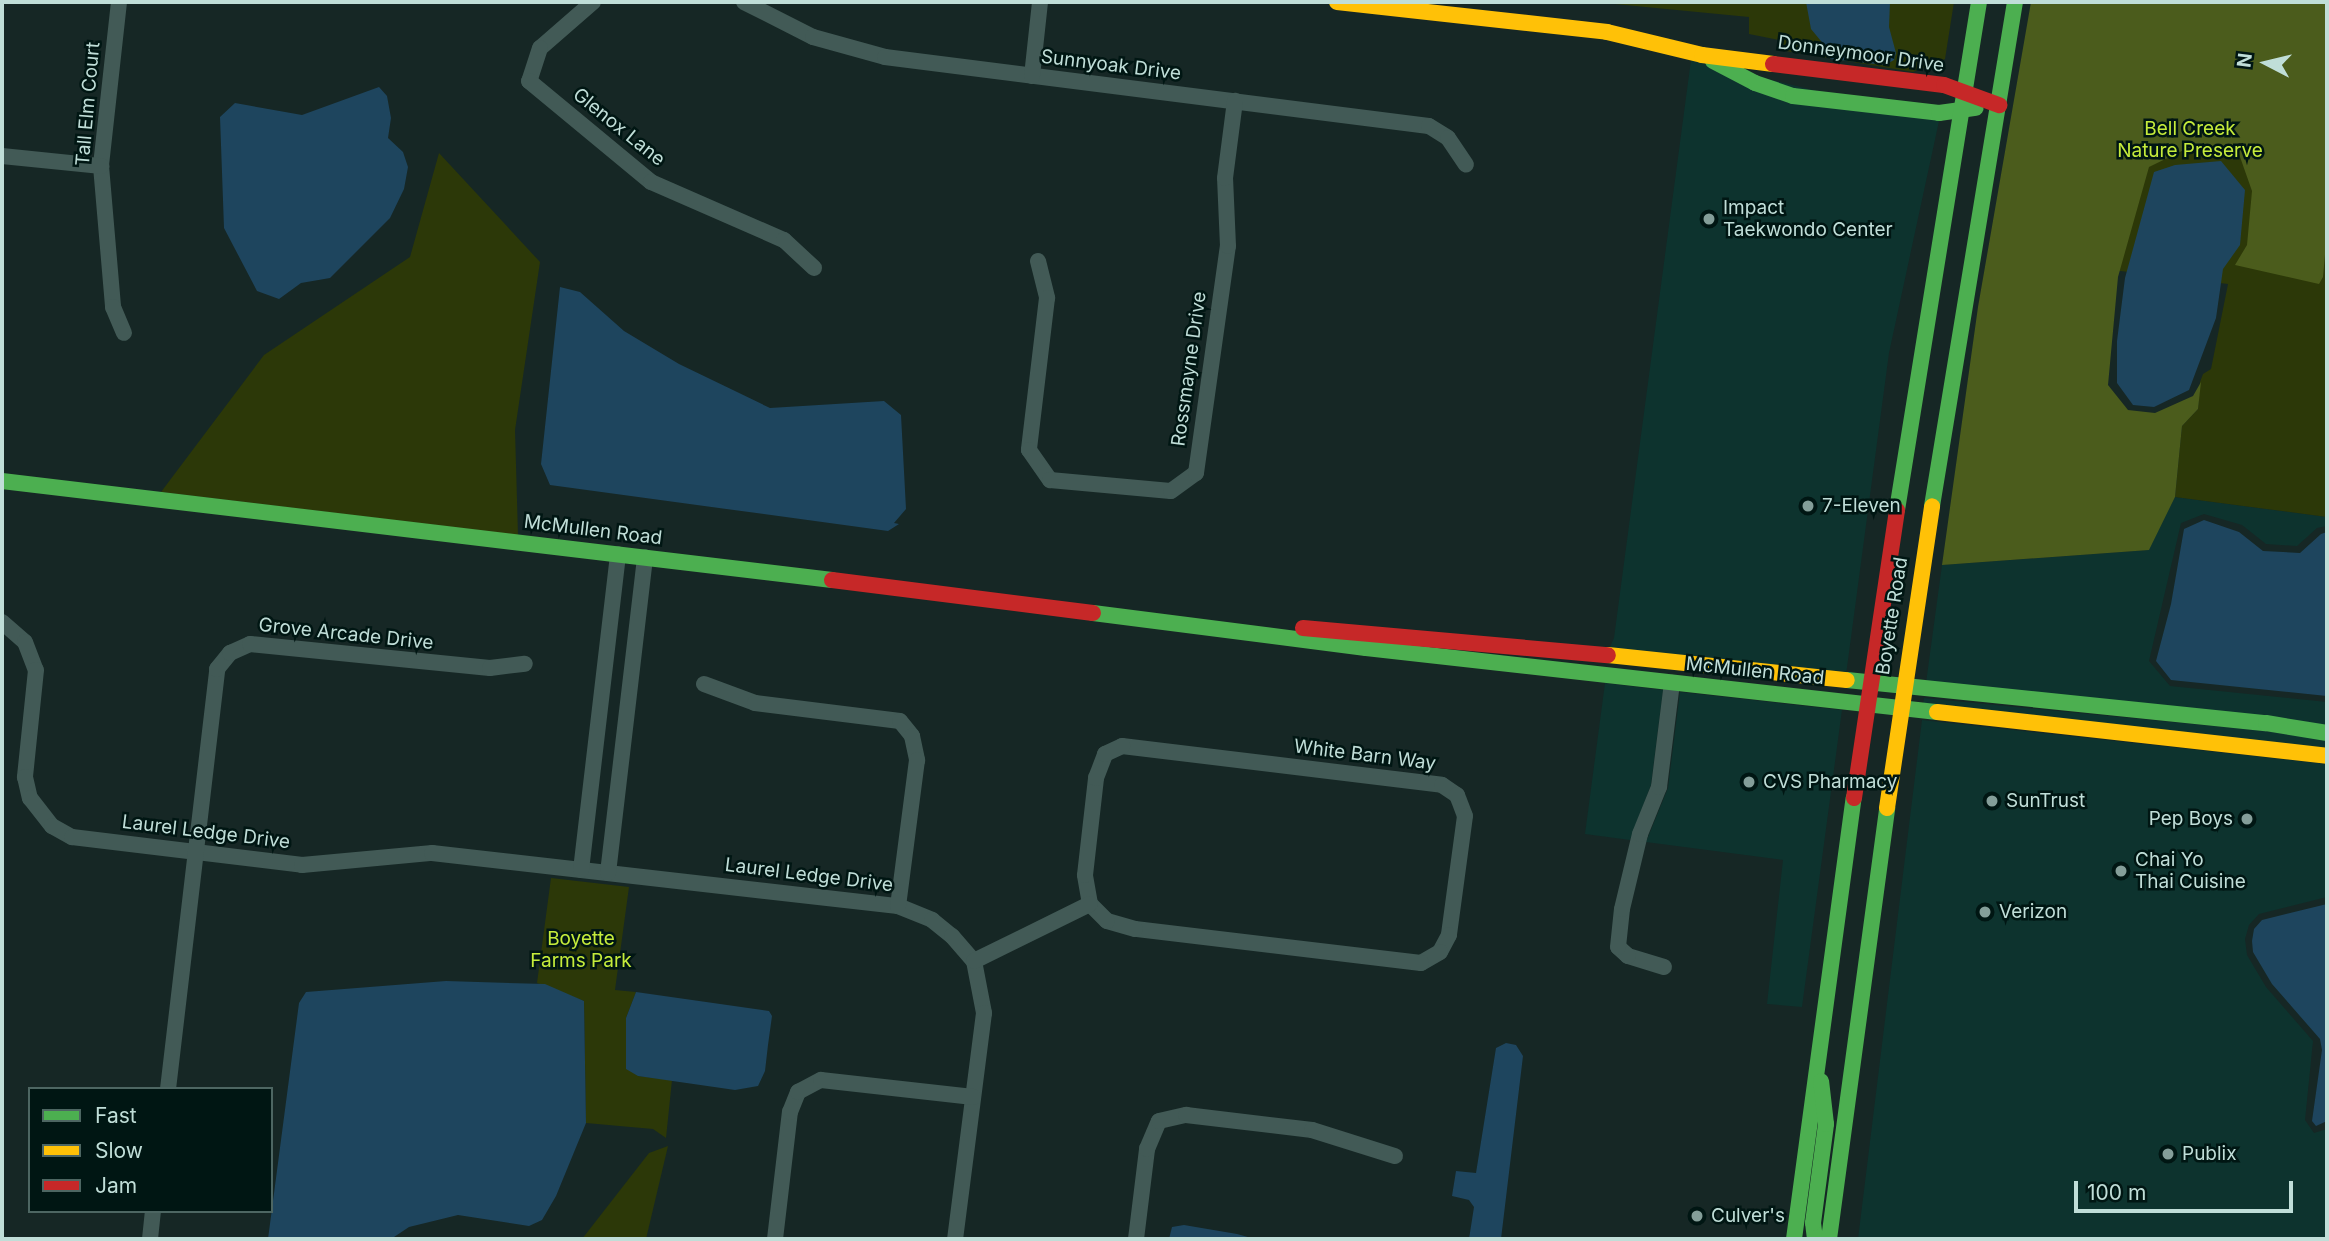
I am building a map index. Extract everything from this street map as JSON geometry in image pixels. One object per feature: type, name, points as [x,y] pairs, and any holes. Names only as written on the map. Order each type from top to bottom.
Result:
[{"type":"street","name":"Tall Elm Court","points":[[119,2],[101,166],[113,307],[124,333]]},
{"type":"street","name":"Glenox Lane","points":[[593,2],[540,48],[529,81],[651,182],[784,240],[814,268]]},
{"type":"street","name":"Sunnyoak Drive","points":[[744,2],[813,37],[885,57],[1429,126],[1448,138],[1466,165]]},
{"type":"street","points":[[1032,76],[1040,2]]},
{"type":"street","name":"Donneymoor Drive","points":[[1339,2],[1607,33],[1702,55],[1944,85],[1999,105]]},
{"type":"street","name":"Boyette Road","points":[[1794,1239],[1869,685],[1979,2]]},
{"type":"street","name":"Boyette Road","points":[[1829,1239],[1903,688],[2015,2]]},
{"type":"street","name":"Donneymoor Drive","points":[[1702,55],[1755,83],[1793,96],[1939,113],[1999,105]]},
{"type":"street","name":"Rossmayne Drive","points":[[1038,261],[1047,298],[1029,450],[1050,480],[1171,491],[1196,473],[1228,246],[1225,178],[1235,101]]},
{"type":"street","points":[[2,156],[101,166]]},
{"type":"street","name":"McMullen Road","points":[[2,481],[1179,622],[2266,723],[2327,733]]},
{"type":"street","points":[[581,870],[618,554]]},
{"type":"street","points":[[608,873],[645,557]]},
{"type":"street","name":"Laurel Ledge Drive","points":[[2,622],[25,642],[36,670],[25,777],[30,798],[52,826],[72,837],[302,865],[432,853],[898,906],[932,920],[952,936],[974,961]]},
{"type":"street","name":"McMullen Road","points":[[1337,637],[1672,683],[2327,756]]},
{"type":"street","name":"Grove Arcade Drive","points":[[168,1087],[217,669],[230,653],[250,644],[490,668],[525,664]]},
{"type":"street","points":[[1664,967],[1628,956],[1618,947],[1622,909],[1640,834],[1659,787],[1672,683]]},
{"type":"street","points":[[704,684],[755,703],[900,721],[912,736],[917,760],[898,906]]},
{"type":"street","name":"White Barn Way","points":[[1122,746],[1442,785],[1457,795],[1465,816],[1449,935],[1440,952],[1421,963],[1135,929],[1107,920],[1090,904],[1085,875],[1096,778],[1105,754],[1122,746]]},
{"type":"street","points":[[956,1239],[984,1013],[974,961],[1090,904]]},
{"type":"street","points":[[1815,1239],[1814,1223],[1826,1124],[1824,1094],[1817,1066]]},
{"type":"street","points":[[775,1239],[790,1112],[798,1091],[821,1080],[973,1097]]},
{"type":"street","points":[[1136,1239],[1147,1149],[1159,1121],[1186,1115],[1312,1130],[1395,1156]]},
{"type":"street","points":[[150,1239],[153,1213]]},
{"type":"shaded area","points":[[1691,60],[1939,121],[1889,353],[1846,675],[1609,649],[1614,638]]},
{"type":"shaded area","points":[[2175,497],[2327,517],[2327,526],[2317,528],[2297,546],[2266,544],[2242,525],[2204,514],[2181,523],[2149,661],[2170,686],[2327,702],[2327,725],[1926,683],[1942,565],[2148,550]]},
{"type":"shaded area","points":[[1605,683],[1663,690],[1651,785],[1630,840],[1585,834]]},
{"type":"shaded area","points":[[1680,692],[1842,710],[1802,1007],[1767,1004],[1783,860],[1646,842],[1668,788]]},
{"type":"shaded area","points":[[1924,698],[2265,731],[2327,740],[2327,748],[1923,705]]},
{"type":"shaded area","points":[[1922,720],[2327,764],[2327,897],[2259,914],[2249,925],[2245,939],[2247,955],[2266,987],[2313,1041],[2305,1120],[2314,1133],[2327,1129],[2326,1239],[1858,1239]]},
{"type":"green space","points":[[1594,2],[1954,2],[1945,59],[1913,72],[1780,50],[1779,40],[1749,34],[1749,17]]},
{"type":"green space","points":[[2031,2],[2327,2],[2327,233],[2323,277],[2319,284],[2235,265],[2247,245],[2252,191],[2239,154],[2188,148],[2149,167],[2118,277],[2108,385],[2128,410],[2155,413],[2193,396],[2201,382],[2198,409],[2182,426],[2175,497],[2149,550],[1942,565],[1978,307]]},
{"type":"green space","name":"Bell Creek Nature Preserve","points":[[2284,2],[2327,7],[2327,517],[2175,497],[2182,426],[2198,409],[2200,382],[2203,374],[2211,369],[2228,284],[2030,260]]},
{"type":"green space","points":[[439,153],[540,262],[515,430],[518,535],[161,492],[264,355],[410,257]]},
{"type":"green space","name":"Boyette Farms Park","points":[[551,878],[629,887],[615,990],[636,992],[626,1018],[638,1076],[672,1080],[666,1138],[653,1129],[586,1123],[584,1001],[537,983]]},
{"type":"green space","points":[[668,1146],[646,1239],[582,1239],[649,1153]]},
{"type":"water","points":[[1806,2],[1890,2],[1889,27],[1896,53],[1894,60],[1885,65],[1830,59],[1830,52],[1811,29]]},
{"type":"water","points":[[379,87],[387,96],[391,118],[388,138],[403,152],[408,167],[404,189],[390,218],[330,278],[301,283],[279,299],[257,291],[224,228],[220,117],[235,103],[302,115]]},
{"type":"water","points":[[2221,161],[2245,190],[2240,245],[2223,269],[2216,318],[2189,390],[2154,407],[2133,405],[2117,383],[2117,341],[2125,278],[2154,172],[2175,165]]},
{"type":"water","points":[[560,287],[580,292],[624,331],[679,364],[770,408],[884,401],[901,415],[906,509],[894,523],[899,524],[888,531],[550,485],[541,464]]},
{"type":"water","points":[[2204,520],[2239,532],[2263,551],[2300,553],[2321,534],[2327,532],[2327,696],[2171,680],[2156,661],[2171,604],[2184,529]]},
{"type":"water","points":[[2327,904],[2327,1121],[2316,1126],[2312,1121],[2322,1050],[2320,1039],[2272,984],[2253,952],[2252,941],[2254,929],[2262,920]]},
{"type":"water","points":[[446,981],[545,984],[584,1001],[586,1123],[556,1196],[542,1220],[529,1226],[458,1215],[409,1227],[391,1239],[268,1239],[299,1003],[306,992]]},
{"type":"water","points":[[636,992],[769,1011],[772,1016],[765,1071],[758,1086],[735,1090],[638,1076],[626,1069],[626,1018]]},
{"type":"water","points":[[1506,1043],[1516,1045],[1523,1056],[1501,1239],[1469,1239],[1474,1207],[1469,1200],[1452,1196],[1456,1171],[1476,1173],[1496,1048]]},
{"type":"water","points":[[1184,1225],[1255,1239],[1169,1239],[1172,1227]]},
{"type":"traffic: fast","points":[[1897,510],[1979,2]]},
{"type":"traffic: fast","points":[[1932,506],[2015,2]]},
{"type":"traffic: fast","points":[[1713,61],[1755,83],[1793,96],[1939,113],[1976,108]]},
{"type":"traffic: fast","points":[[2,481],[832,580]]},
{"type":"traffic: fast","points":[[1093,613],[1366,648],[1937,712]]},
{"type":"traffic: fast","points":[[1847,680],[2266,723],[2327,733]]},
{"type":"traffic: fast","points":[[1794,1239],[1854,798]]},
{"type":"traffic: fast","points":[[1829,1239],[1887,808]]},
{"type":"traffic: fast","points":[[1815,1239],[1813,1223],[1826,1124],[1821,1081]]},
{"type":"traffic: slow","points":[[1337,2],[1607,32],[1702,55],[1773,64]]},
{"type":"traffic: slow","points":[[1887,808],[1932,506]]},
{"type":"traffic: slow","points":[[1608,655],[1847,680]]},
{"type":"traffic: slow","points":[[1937,712],[2327,756]]},
{"type":"traffic: jam","points":[[1773,64],[1944,85],[1999,105]]},
{"type":"traffic: jam","points":[[1854,798],[1897,510]]},
{"type":"traffic: jam","points":[[832,580],[1093,613]]},
{"type":"traffic: jam","points":[[1303,628],[1608,655]]},
{"type":"place","name":"Impact Taekwondo Center","points":[[1709,219]]},
{"type":"place","name":"7-Eleven","points":[[1808,506]]},
{"type":"place","name":"CVS Pharmacy","points":[[1749,782]]},
{"type":"place","name":"SunTrust","points":[[1992,801]]},
{"type":"place","name":"Pep Boys","points":[[2247,819]]},
{"type":"place","name":"Chai Yo Thai Cuisine","points":[[2121,871]]},
{"type":"place","name":"Verizon","points":[[1985,912]]},
{"type":"place","name":"Publix","points":[[2168,1154]]},
{"type":"place","name":"Culver's","points":[[1697,1216]]}]
